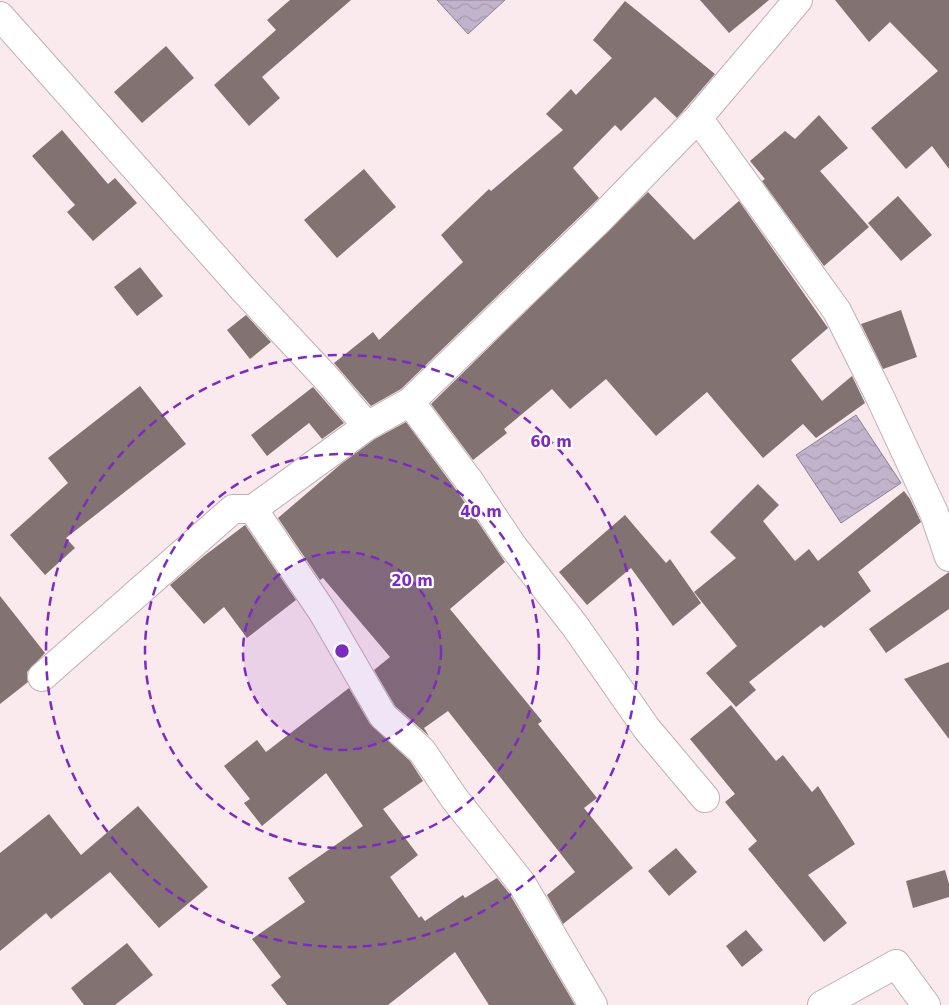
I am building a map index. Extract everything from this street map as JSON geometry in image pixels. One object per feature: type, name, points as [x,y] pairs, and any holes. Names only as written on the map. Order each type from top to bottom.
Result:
[{"type":"street","points":[[42,677],[233,509],[253,509],[367,426],[410,402],[598,221],[698,118],[798,0]]},
{"type":"street","points":[[0,16],[243,288],[329,381],[367,426]]},
{"type":"street","points":[[698,118],[837,311],[934,513],[949,557]]},
{"type":"street","points":[[410,402],[470,482],[512,545],[575,626],[647,729],[705,798]]},
{"type":"street","points":[[253,509],[322,610],[382,716],[422,751],[454,798],[522,884],[593,1005]]},
{"type":"street","points":[[822,1005],[896,964],[926,1005]]},
{"type":"water","points":[[437,0],[505,0],[468,34]]},
{"type":"water","points":[[856,415],[901,483],[841,523],[796,455]]},
{"type":"building","points":[[290,0],[351,0],[262,77],[280,98],[249,126],[214,85],[276,30],[267,20]]},
{"type":"building","points":[[700,0],[769,0],[729,33]]},
{"type":"building","points":[[835,0],[949,0],[949,169],[932,146],[906,169],[871,128],[938,71],[890,22],[869,42]]},
{"type":"building","points":[[625,1],[715,74],[677,118],[655,97],[621,131],[615,125],[573,168],[599,198],[401,389],[371,406],[334,363],[373,332],[379,340],[463,262],[441,235],[489,189],[491,191],[563,130],[546,114],[571,89],[576,95],[612,58],[593,40]]},
{"type":"building","points":[[166,46],[194,78],[142,123],[114,92]]},
{"type":"building","points":[[819,115],[848,148],[820,171],[869,227],[824,266],[762,181],[765,179],[750,161],[785,131],[795,139]]},
{"type":"building","points":[[62,130],[108,184],[115,178],[137,203],[93,241],[67,212],[75,205],[32,156]]},
{"type":"building","points":[[364,169],[396,207],[337,258],[304,220]]},
{"type":"building","points":[[648,192],[694,240],[739,201],[828,328],[791,360],[822,401],[852,376],[865,403],[816,438],[803,424],[763,458],[707,392],[656,436],[606,379],[570,409],[552,389],[504,429],[507,433],[473,460],[431,404]]},
{"type":"building","points":[[898,196],[932,235],[901,261],[868,223]]},
{"type":"building","points":[[140,267],[163,296],[137,316],[114,287]]},
{"type":"building","points":[[901,310],[917,357],[883,369],[861,324]]},
{"type":"building","points":[[246,315],[271,342],[250,359],[227,330]]},
{"type":"building","points":[[140,386],[186,444],[66,538],[75,548],[45,575],[10,535],[68,483],[48,458]]},
{"type":"building","points":[[313,387],[344,423],[322,439],[309,423],[267,456],[251,435]]},
{"type":"building","points":[[406,422],[457,491],[505,562],[450,609],[542,721],[538,724],[597,798],[584,808],[633,868],[563,924],[547,895],[575,872],[448,711],[424,728],[429,736],[395,706],[374,670],[390,657],[323,578],[320,580],[278,518],[341,464],[375,439]]},
{"type":"building","points":[[758,484],[779,505],[763,521],[795,561],[809,549],[818,561],[904,491],[921,522],[858,572],[871,591],[824,628],[821,625],[749,682],[756,690],[736,707],[706,673],[737,646],[694,592],[736,558],[710,532]]},
{"type":"building","points":[[625,515],[666,563],[670,559],[701,603],[673,626],[631,568],[587,605],[559,572]]},
{"type":"building","points":[[245,525],[296,600],[247,638],[224,607],[204,624],[170,585]]},
{"type":"building","points":[[949,572],[949,609],[886,653],[869,629]]},
{"type":"building","points":[[0,596],[45,653],[27,672],[28,682],[0,704]]},
{"type":"building","points":[[949,662],[949,739],[904,679]]},
{"type":"building","points":[[349,688],[370,724],[410,761],[423,781],[383,809],[418,855],[390,877],[419,918],[421,916],[425,921],[463,895],[465,898],[497,878],[509,893],[575,1005],[489,1005],[455,952],[388,1005],[287,1005],[271,985],[281,977],[252,939],[305,902],[288,878],[363,826],[326,773],[262,826],[244,803],[250,799],[224,766],[257,740],[266,752]]},
{"type":"building","points":[[731,705],[776,761],[783,755],[812,792],[818,786],[855,844],[808,875],[847,923],[824,942],[748,849],[757,841],[725,802],[735,794],[690,739]]},
{"type":"building","points":[[138,806],[208,887],[159,928],[110,872],[51,919],[46,913],[0,951],[0,853],[49,814],[81,855]]},
{"type":"building","points":[[676,848],[697,872],[669,896],[648,871]]},
{"type":"building","points":[[945,870],[949,884],[949,897],[913,908],[906,881]]},
{"type":"building","points":[[746,930],[763,950],[742,967],[726,946]]},
{"type":"building","points":[[127,943],[153,975],[115,1005],[84,1005],[71,988]]}]
